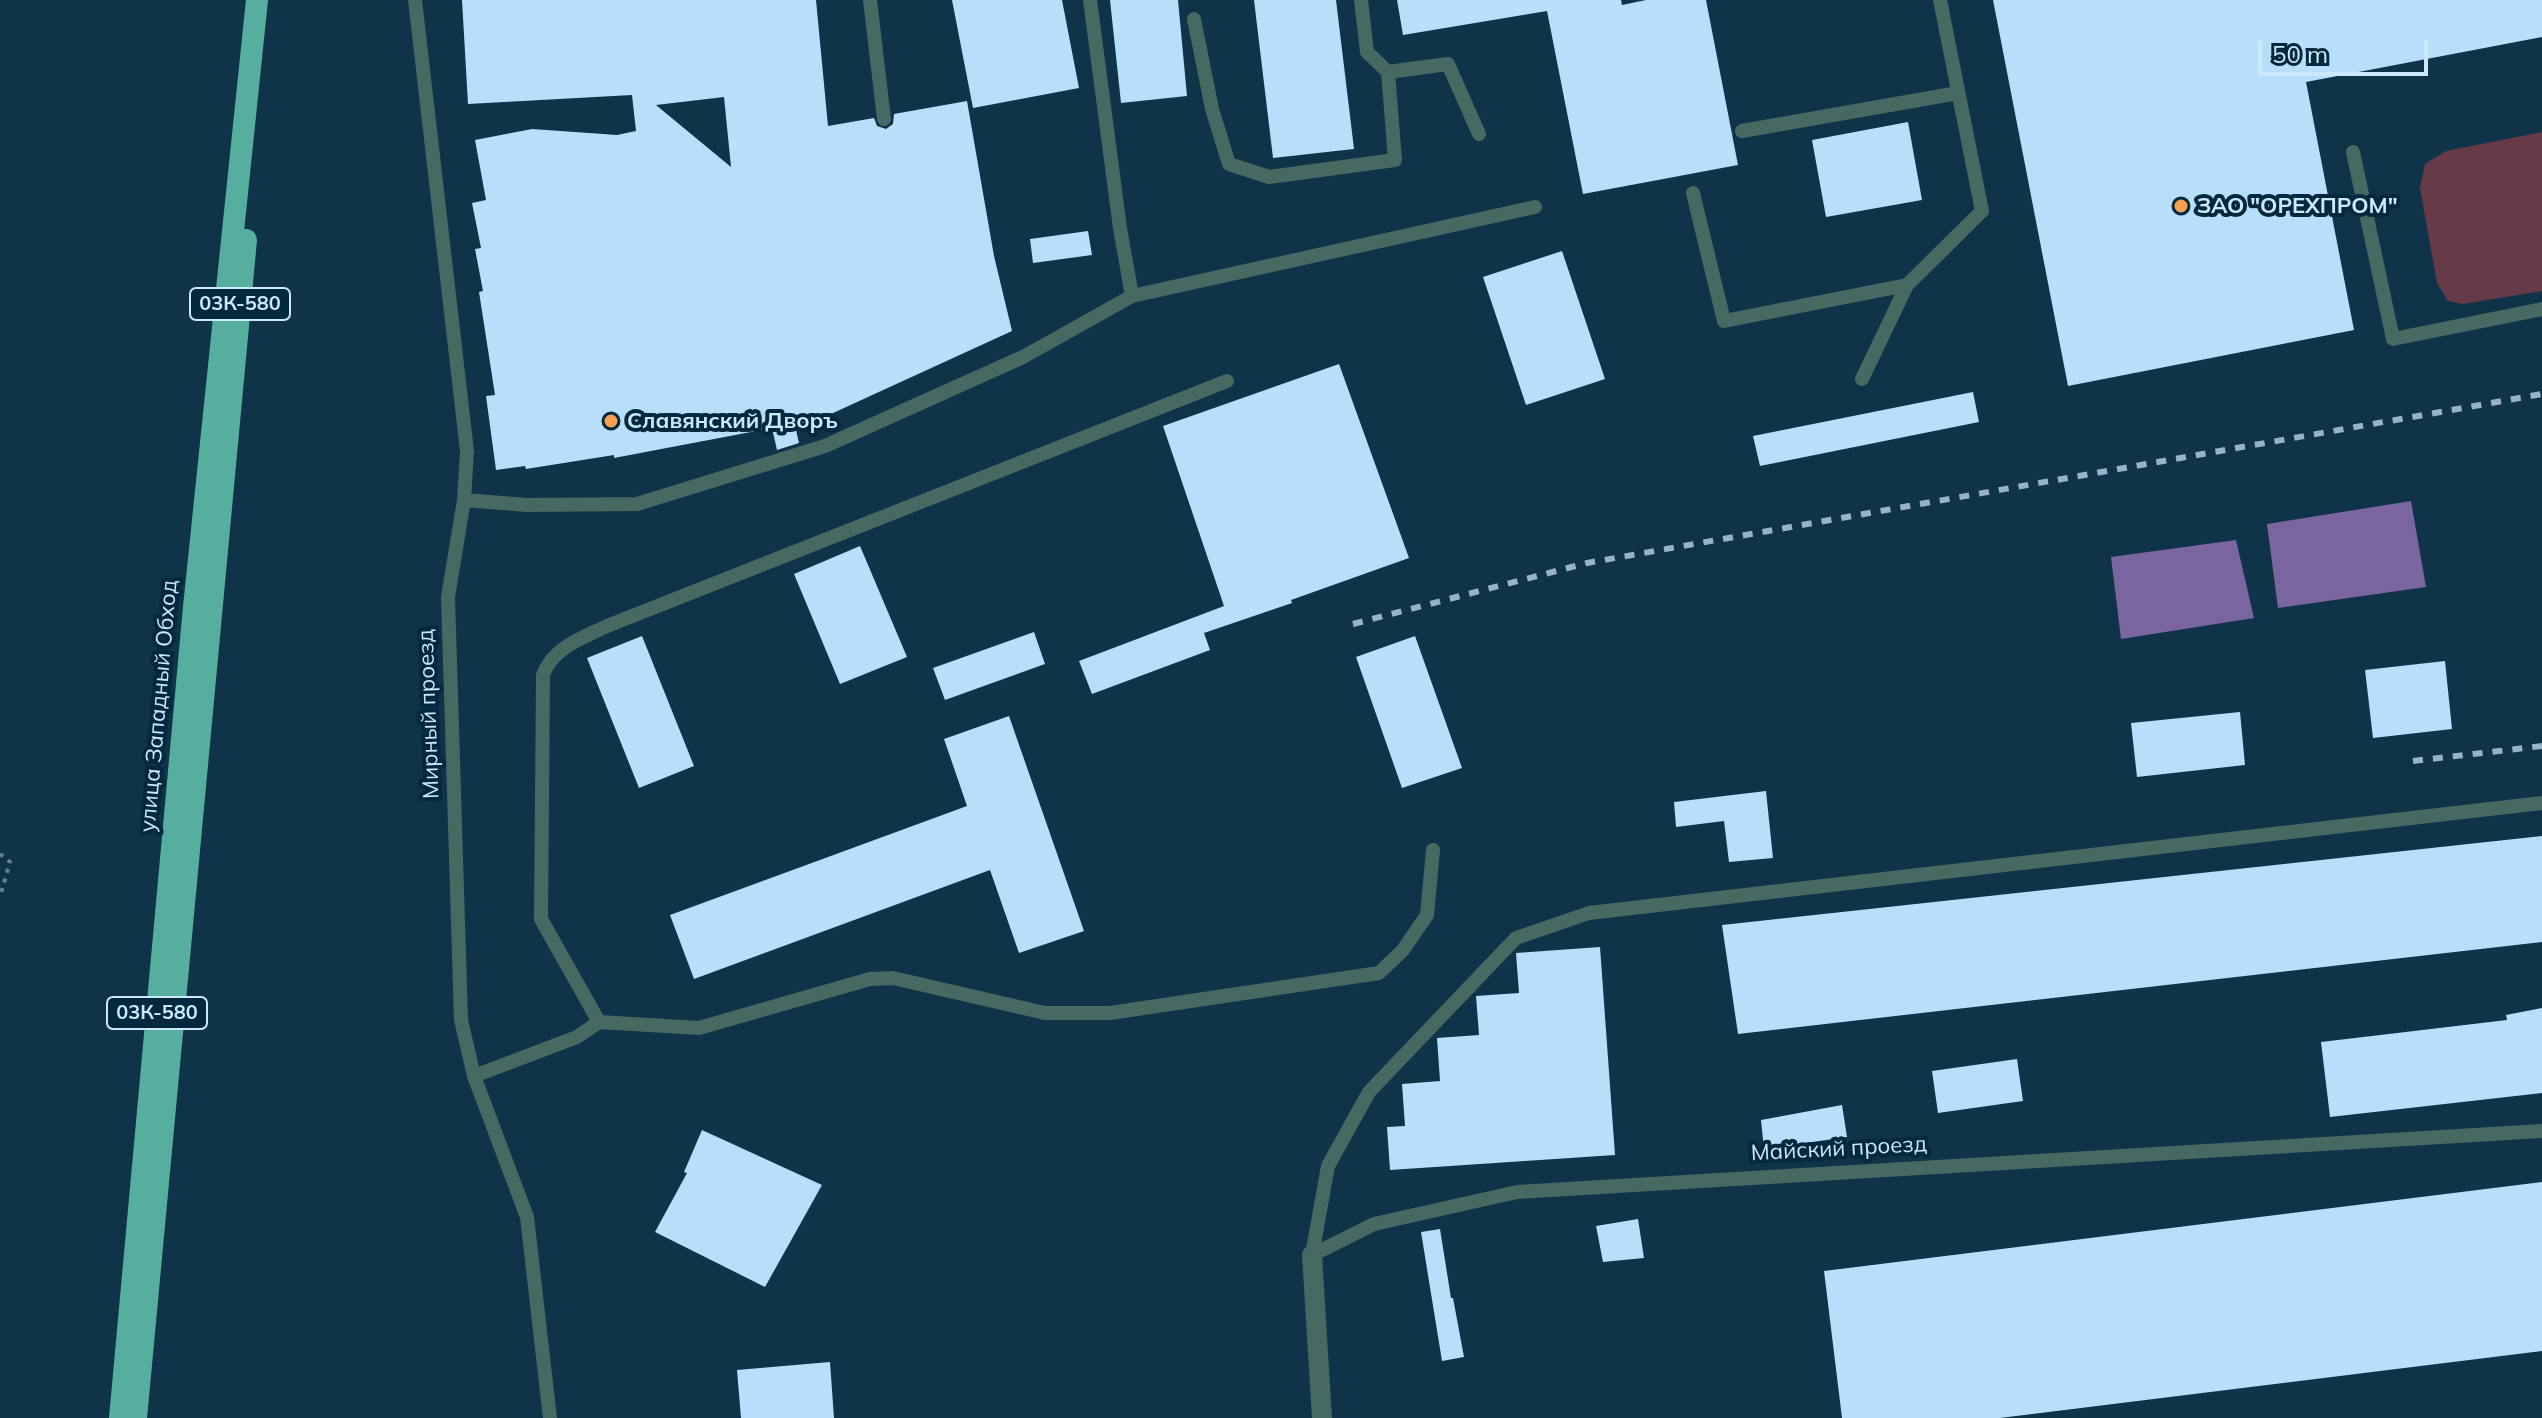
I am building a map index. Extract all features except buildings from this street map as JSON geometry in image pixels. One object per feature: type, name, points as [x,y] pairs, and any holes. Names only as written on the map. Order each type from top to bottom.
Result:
[{"type":"highway","name":"улица Западный Обход","points":[[120,1418],[194,607],[257,0]]},
{"type":"highway","name":"улица Западный Обход","points":[[136,1418],[271,0]]},
{"type":"street","points":[[1312,1255],[1322,1418]]},
{"type":"lane","name":"Мирный проезд","points":[[415,0],[467,451],[464,500],[448,597],[461,1020],[474,1076],[527,1217],[550,1418]]},
{"type":"lane","points":[[870,0],[884,119]]},
{"type":"lane","points":[[1090,0],[1132,296]]},
{"type":"lane","points":[[1194,19],[1212,109],[1229,164],[1269,177],[1395,160],[1388,72],[1367,52],[1361,0]]},
{"type":"lane","points":[[1862,379],[1907,285],[1982,211],[1940,0]]},
{"type":"lane","points":[[1388,72],[1448,64],[1479,134]]},
{"type":"lane","points":[[1742,131],[1958,93]]},
{"type":"lane","points":[[2353,152],[2393,339],[2542,309]]},
{"type":"lane","points":[[1693,193],[1724,321],[1907,285]]},
{"type":"lane","points":[[464,500],[527,505],[637,504],[825,446],[1023,357],[1132,296],[1535,207]]},
{"type":"lane","points":[[599,1022],[541,919],[543,675],[553,656],[566,646],[607,626],[1227,381]]},
{"type":"lane","points":[[1312,1255],[1328,1166],[1369,1092],[1516,938],[1589,913],[2542,803]]},
{"type":"lane","points":[[474,1076],[577,1037],[599,1022],[699,1028],[870,979],[893,978],[1045,1013],[1110,1013],[1379,973],[1403,950],[1427,915],[1433,850]]},
{"type":"lane","name":"Майский проезд","points":[[1312,1255],[1374,1224],[1517,1192],[2542,1131]]},
{"type":"path","points":[[0,854],[10,862],[0,897]]},
{"type":"shaded area","points":[[2542,132],[2542,291],[2463,304],[2448,301],[2437,283],[2420,188],[2425,164],[2446,151]]},
{"type":"shaded area","points":[[2411,501],[2426,587],[2278,608],[2267,524]]},
{"type":"shaded area","points":[[2236,540],[2254,618],[2121,639],[2111,557]]},
{"type":"railway","points":[[1353,624],[1587,563],[2542,394]]},
{"type":"railway","points":[[2413,761],[2542,746]]},
{"type":"place","name":"ЗАО \"ОРЕХПРОМ\"","points":[[2181,206]]},
{"type":"place","name":"Cлавянский Дворъ","points":[[611,421]]}]
